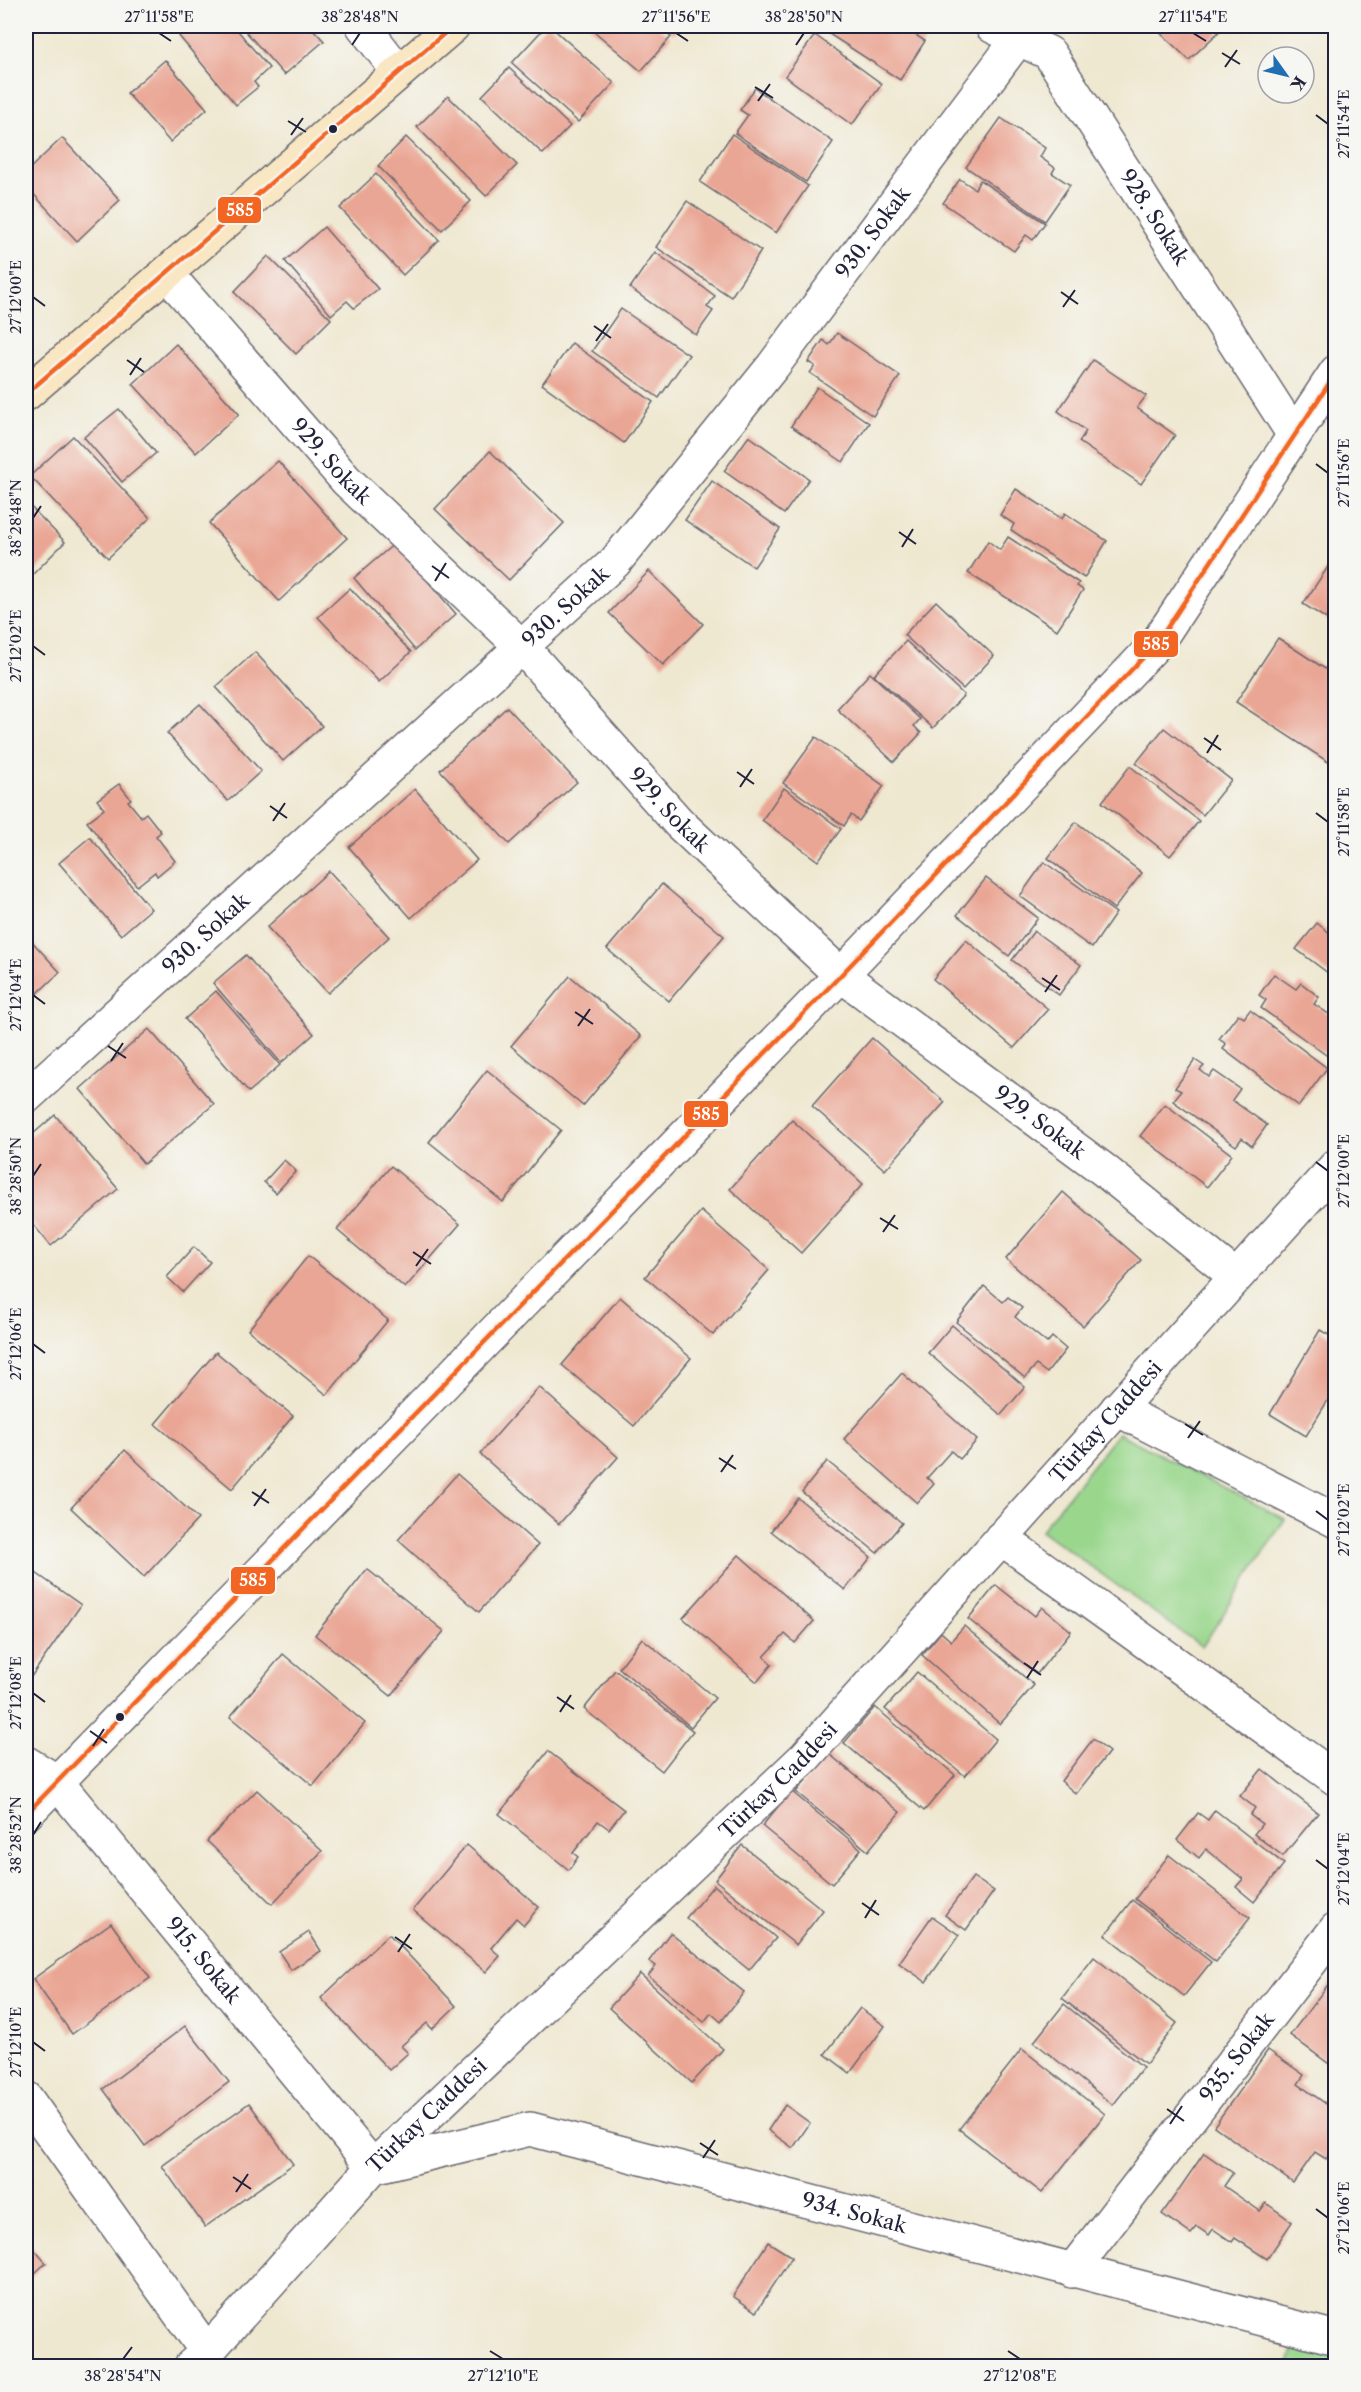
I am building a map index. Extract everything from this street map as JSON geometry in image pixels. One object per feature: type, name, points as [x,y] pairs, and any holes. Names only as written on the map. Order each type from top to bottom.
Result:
[{"type":"main road","points":[[26,394],[453,26]]},
{"type":"street","points":[[363,26],[399,72]]},
{"type":"street","name":"928. Sokak","points":[[1002,30],[1049,52],[1294,435]]},
{"type":"street","name":"930. Sokak","points":[[26,1097],[615,562],[773,366],[1002,30]]},
{"type":"street","name":"929. Sokak","points":[[167,274],[346,480],[522,647],[679,823],[841,975],[1104,1170],[1235,1276]]},
{"type":"street","points":[[26,1814],[841,975],[1157,643],[1335,372]]},
{"type":"street","name":"Türkay Caddesi","points":[[199,2359],[373,2167],[805,1757],[1335,1166]]},
{"type":"street","points":[[1117,1409],[1335,1521]]},
{"type":"street","points":[[1001,1538],[1335,1779]]},
{"type":"street","name":"915. Sokak","points":[[26,1762],[56,1781],[373,2167]]},
{"type":"street","name":"935. Sokak","points":[[1072,2271],[1335,1929]]},
{"type":"street","points":[[26,2098],[199,2359]]},
{"type":"street","name":"934. Sokak","points":[[373,2167],[530,2129],[1335,2338]]},
{"type":"green space","points":[[1118,1433],[1285,1519],[1202,1647],[1041,1530]]},
{"type":"green space","points":[[1294,2341],[1335,2350],[1335,2366],[1288,2366]]},
{"type":"building","points":[[192,26],[234,26],[269,68],[254,82],[258,87],[236,105],[179,36]]},
{"type":"building","points":[[241,26],[310,26],[324,41],[284,75]]},
{"type":"building","points":[[546,26],[550,26],[614,83],[578,122],[512,63]]},
{"type":"building","points":[[588,26],[657,26],[671,37],[641,71]]},
{"type":"building","points":[[665,26],[681,26],[674,34]]},
{"type":"building","points":[[829,26],[902,26],[925,41],[900,80],[826,32]]},
{"type":"building","points":[[1153,26],[1225,26],[1189,60]]},
{"type":"building","points":[[815,35],[882,84],[852,125],[785,76]]},
{"type":"building","points":[[165,60],[207,109],[170,142],[127,93]]},
{"type":"building","points":[[509,68],[570,126],[543,154],[482,96]]},
{"type":"building","points":[[755,88],[833,142],[806,182],[735,133],[748,115],[740,110]]},
{"type":"building","points":[[448,96],[517,165],[486,196],[417,127]]},
{"type":"building","points":[[1001,118],[1045,148],[1040,157],[1055,168],[1052,173],[1070,185],[1045,221],[966,167]]},
{"type":"building","points":[[732,134],[808,186],[776,233],[700,182]]},
{"type":"building","points":[[406,137],[471,201],[442,230],[378,166]]},
{"type":"building","points":[[62,138],[120,200],[77,241],[26,186],[26,172]]},
{"type":"building","points":[[376,174],[439,240],[403,275],[340,208]]},
{"type":"building","points":[[960,179],[975,189],[980,180],[1045,223],[1033,240],[1026,235],[1014,251],[943,203]]},
{"type":"building","points":[[687,201],[761,251],[731,297],[656,247]]},
{"type":"building","points":[[324,227],[378,289],[354,308],[347,301],[331,315],[285,261]]},
{"type":"building","points":[[655,252],[715,296],[707,307],[713,311],[696,335],[630,288]]},
{"type":"building","points":[[268,256],[331,319],[296,354],[234,292]]},
{"type":"building","points":[[621,309],[689,355],[659,398],[592,351]]},
{"type":"building","points":[[837,333],[900,376],[873,416],[810,373],[815,366],[808,362],[823,340],[829,345]]},
{"type":"building","points":[[572,343],[653,402],[624,443],[542,384]]},
{"type":"building","points":[[176,344],[239,414],[196,453],[133,384]]},
{"type":"building","points":[[1093,360],[1146,396],[1137,408],[1175,435],[1141,484],[1079,442],[1086,431],[1058,411]]},
{"type":"building","points":[[817,387],[869,423],[843,462],[791,426]]},
{"type":"building","points":[[119,409],[156,453],[122,482],[84,437]]},
{"type":"building","points":[[73,436],[150,518],[108,558],[30,476]]},
{"type":"building","points":[[749,436],[809,479],[784,514],[724,471]]},
{"type":"building","points":[[490,451],[564,523],[509,580],[435,509]]},
{"type":"building","points":[[278,461],[347,538],[279,601],[209,523]]},
{"type":"building","points":[[712,481],[780,529],[754,567],[685,520]]},
{"type":"building","points":[[1016,489],[1062,519],[1065,513],[1107,541],[1084,578],[1011,530],[1014,524],[1000,515]]},
{"type":"building","points":[[26,502],[65,542],[26,581]]},
{"type":"building","points":[[1008,537],[1079,583],[1077,586],[1083,590],[1057,630],[968,573],[988,541],[1000,550]]},
{"type":"building","points":[[1336,537],[1336,551],[1329,548]]},
{"type":"building","points":[[395,543],[456,614],[415,650],[354,578]]},
{"type":"building","points":[[1336,555],[1336,625],[1303,604]]},
{"type":"building","points":[[649,571],[703,624],[663,665],[609,613]]},
{"type":"building","points":[[350,588],[411,652],[379,682],[318,617]]},
{"type":"building","points":[[936,601],[994,656],[963,689],[904,635]]},
{"type":"building","points":[[1278,638],[1336,676],[1336,767],[1236,702]]},
{"type":"building","points":[[906,641],[964,695],[933,728],[874,675]]},
{"type":"building","points":[[255,652],[322,726],[283,761],[216,687]]},
{"type":"building","points":[[870,673],[920,719],[914,726],[921,733],[894,762],[837,709]]},
{"type":"building","points":[[200,704],[261,771],[228,801],[167,733]]},
{"type":"building","points":[[507,707],[577,782],[509,844],[440,770]]},
{"type":"building","points":[[1164,728],[1231,780],[1203,815],[1136,763]]},
{"type":"building","points":[[816,737],[884,786],[859,821],[851,815],[844,826],[783,783]]},
{"type":"building","points":[[1130,766],[1199,821],[1170,856],[1102,802]]},
{"type":"building","points":[[119,784],[131,799],[128,801],[141,817],[146,813],[161,832],[156,836],[175,861],[157,876],[155,872],[137,886],[87,822],[104,809],[97,800]]},
{"type":"building","points":[[784,788],[841,829],[818,861],[762,820]]},
{"type":"building","points":[[415,789],[477,860],[411,918],[349,847]]},
{"type":"building","points":[[1076,822],[1142,873],[1114,909],[1048,858]]},
{"type":"building","points":[[90,837],[151,909],[121,935],[59,863]]},
{"type":"building","points":[[1044,862],[1116,913],[1092,948],[1020,896]]},
{"type":"building","points":[[329,871],[389,937],[328,993],[267,927]]},
{"type":"building","points":[[986,878],[1038,918],[1009,956],[957,915]]},
{"type":"building","points":[[662,884],[724,936],[669,1001],[607,949]]},
{"type":"building","points":[[1317,923],[1336,938],[1336,979],[1296,949]]},
{"type":"building","points":[[1034,931],[1081,965],[1059,995],[1012,960]]},
{"type":"building","points":[[26,935],[60,972],[26,1004]]},
{"type":"building","points":[[966,940],[1048,1009],[1014,1048],[933,979]]},
{"type":"building","points":[[246,955],[314,1034],[281,1063],[213,983]]},
{"type":"building","points":[[1274,974],[1296,989],[1301,983],[1319,997],[1314,1004],[1336,1019],[1336,1056],[1333,1060],[1261,1008],[1266,1000],[1259,995]]},
{"type":"building","points":[[570,976],[641,1036],[583,1106],[511,1046]]},
{"type":"building","points":[[216,991],[280,1065],[249,1092],[185,1019]]},
{"type":"building","points":[[1250,1010],[1327,1068],[1299,1106],[1223,1049],[1226,1044],[1219,1039],[1238,1014],[1244,1018]]},
{"type":"building","points":[[149,1029],[214,1104],[144,1164],[80,1089]]},
{"type":"building","points":[[872,1038],[945,1102],[885,1170],[812,1106]]},
{"type":"building","points":[[1195,1060],[1204,1066],[1200,1070],[1209,1077],[1214,1071],[1240,1089],[1232,1100],[1267,1125],[1252,1146],[1242,1138],[1236,1146],[1173,1101],[1181,1091],[1175,1088]]},
{"type":"building","points":[[487,1070],[561,1130],[503,1202],[429,1142]]},
{"type":"building","points":[[1165,1104],[1232,1155],[1207,1187],[1140,1136]]},
{"type":"building","points":[[55,1115],[118,1189],[51,1246],[26,1216],[26,1140]]},
{"type":"building","points":[[792,1120],[863,1184],[801,1253],[730,1189]]},
{"type":"building","points":[[284,1160],[296,1171],[276,1193],[264,1182]]},
{"type":"building","points":[[391,1166],[460,1224],[405,1288],[337,1230]]},
{"type":"building","points":[[1063,1192],[1141,1260],[1083,1326],[1006,1259]]},
{"type":"building","points":[[701,1211],[769,1270],[713,1335],[645,1277]]},
{"type":"building","points":[[194,1247],[210,1262],[183,1292],[167,1277]]},
{"type":"building","points":[[308,1256],[388,1320],[327,1395],[248,1330]]},
{"type":"building","points":[[984,1286],[1003,1302],[1008,1297],[1022,1308],[1015,1317],[1047,1343],[1052,1337],[1066,1349],[1047,1373],[1036,1365],[1025,1378],[956,1322]]},
{"type":"building","points":[[620,1297],[691,1358],[634,1426],[562,1365]]},
{"type":"building","points":[[952,1325],[1025,1387],[1001,1415],[928,1353]]},
{"type":"building","points":[[1320,1330],[1336,1339],[1336,1387],[1306,1436],[1270,1414]]},
{"type":"building","points":[[216,1352],[293,1416],[232,1489],[155,1424]]},
{"type":"building","points":[[902,1373],[977,1440],[960,1459],[951,1451],[927,1478],[934,1484],[917,1503],[844,1439]]},
{"type":"building","points":[[539,1387],[618,1457],[559,1524],[480,1454]]},
{"type":"building","points":[[125,1450],[198,1519],[144,1577],[71,1508]]},
{"type":"building","points":[[827,1461],[902,1523],[877,1553],[802,1492]]},
{"type":"building","points":[[457,1474],[538,1545],[479,1612],[398,1540]]},
{"type":"building","points":[[798,1498],[871,1557],[845,1590],[771,1531]]},
{"type":"building","points":[[739,1555],[814,1621],[795,1643],[785,1634],[764,1657],[772,1664],[757,1682],[683,1618]]},
{"type":"building","points":[[26,1566],[81,1605],[26,1684]]},
{"type":"building","points":[[367,1569],[444,1631],[391,1696],[315,1635]]},
{"type":"building","points":[[996,1585],[1035,1616],[1042,1607],[1071,1631],[1037,1674],[968,1619]]},
{"type":"building","points":[[964,1626],[1034,1685],[1000,1724],[922,1655],[941,1632],[951,1641]]},
{"type":"building","points":[[642,1638],[715,1698],[691,1727],[619,1668]]},
{"type":"building","points":[[283,1654],[365,1723],[313,1786],[230,1717]]},
{"type":"building","points":[[615,1670],[693,1731],[662,1771],[584,1709]]},
{"type":"building","points":[[917,1672],[996,1739],[965,1776],[885,1709]]},
{"type":"building","points":[[875,1707],[955,1775],[924,1811],[844,1743]]},
{"type":"building","points":[[1093,1739],[1109,1752],[1076,1794],[1061,1781]]},
{"type":"building","points":[[548,1751],[624,1810],[609,1829],[598,1821],[573,1853],[578,1857],[569,1870],[499,1814]]},
{"type":"building","points":[[828,1753],[900,1812],[868,1851],[796,1792]]},
{"type":"building","points":[[1262,1769],[1318,1813],[1283,1856],[1254,1834],[1262,1824],[1250,1815],[1255,1808],[1240,1796]]},
{"type":"building","points":[[257,1790],[322,1851],[272,1904],[207,1841]]},
{"type":"building","points":[[791,1791],[861,1849],[832,1884],[762,1826]]},
{"type":"building","points":[[1215,1810],[1284,1864],[1254,1902],[1236,1887],[1243,1879],[1206,1849],[1199,1858],[1177,1840],[1198,1813],[1208,1820]]},
{"type":"building","points":[[467,1845],[539,1907],[524,1925],[516,1918],[491,1948],[500,1956],[486,1972],[413,1910]]},
{"type":"building","points":[[742,1845],[823,1910],[796,1945],[715,1880]]},
{"type":"building","points":[[1169,1855],[1250,1918],[1216,1962],[1135,1899]]},
{"type":"building","points":[[973,1877],[994,1891],[966,1930],[945,1915]]},
{"type":"building","points":[[714,1885],[776,1938],[749,1970],[686,1918]]},
{"type":"building","points":[[1132,1900],[1211,1962],[1184,1996],[1105,1935]]},
{"type":"building","points":[[932,1916],[959,1935],[926,1982],[899,1963]]},
{"type":"building","points":[[111,1923],[150,1978],[72,2034],[33,1979]]},
{"type":"building","points":[[309,1932],[321,1951],[291,1970],[279,1952]]},
{"type":"building","points":[[670,1933],[744,1992],[721,2022],[711,2013],[704,2022],[648,1976],[656,1966],[649,1961]]},
{"type":"building","points":[[389,1934],[456,2006],[432,2029],[427,2023],[401,2046],[408,2053],[389,2070],[321,1998]]},
{"type":"building","points":[[1094,1957],[1177,2023],[1146,2064],[1062,1998]]},
{"type":"building","points":[[640,1974],[723,2049],[692,2083],[609,2008]]},
{"type":"building","points":[[1336,1974],[1336,2069],[1290,2035]]},
{"type":"building","points":[[1064,2004],[1143,2067],[1113,2105],[1034,2042]]},
{"type":"building","points":[[860,2008],[885,2026],[850,2073],[825,2054]]},
{"type":"building","points":[[185,2026],[229,2082],[145,2146],[103,2089]]},
{"type":"building","points":[[1022,2049],[1105,2114],[1042,2193],[959,2129]]},
{"type":"building","points":[[1268,2050],[1304,2075],[1298,2084],[1336,2111],[1336,2146],[1326,2159],[1315,2152],[1293,2183],[1214,2126]]},
{"type":"building","points":[[249,2103],[293,2164],[205,2227],[162,2166]]},
{"type":"building","points":[[785,2105],[810,2123],[793,2148],[768,2130]]},
{"type":"building","points":[[1204,2153],[1233,2173],[1224,2186],[1260,2211],[1266,2203],[1292,2222],[1267,2259],[1235,2238],[1232,2242],[1213,2229],[1209,2235],[1197,2227],[1191,2234],[1162,2214]]},
{"type":"building","points":[[26,2240],[46,2263],[26,2281]]},
{"type":"building","points":[[768,2242],[792,2257],[756,2312],[733,2296]]},
{"type":"transit line","name":"585","points":[[26,394],[453,26]]},
{"type":"transit line","name":"585","points":[[26,1814],[841,975],[1157,643],[1336,373]]}]
